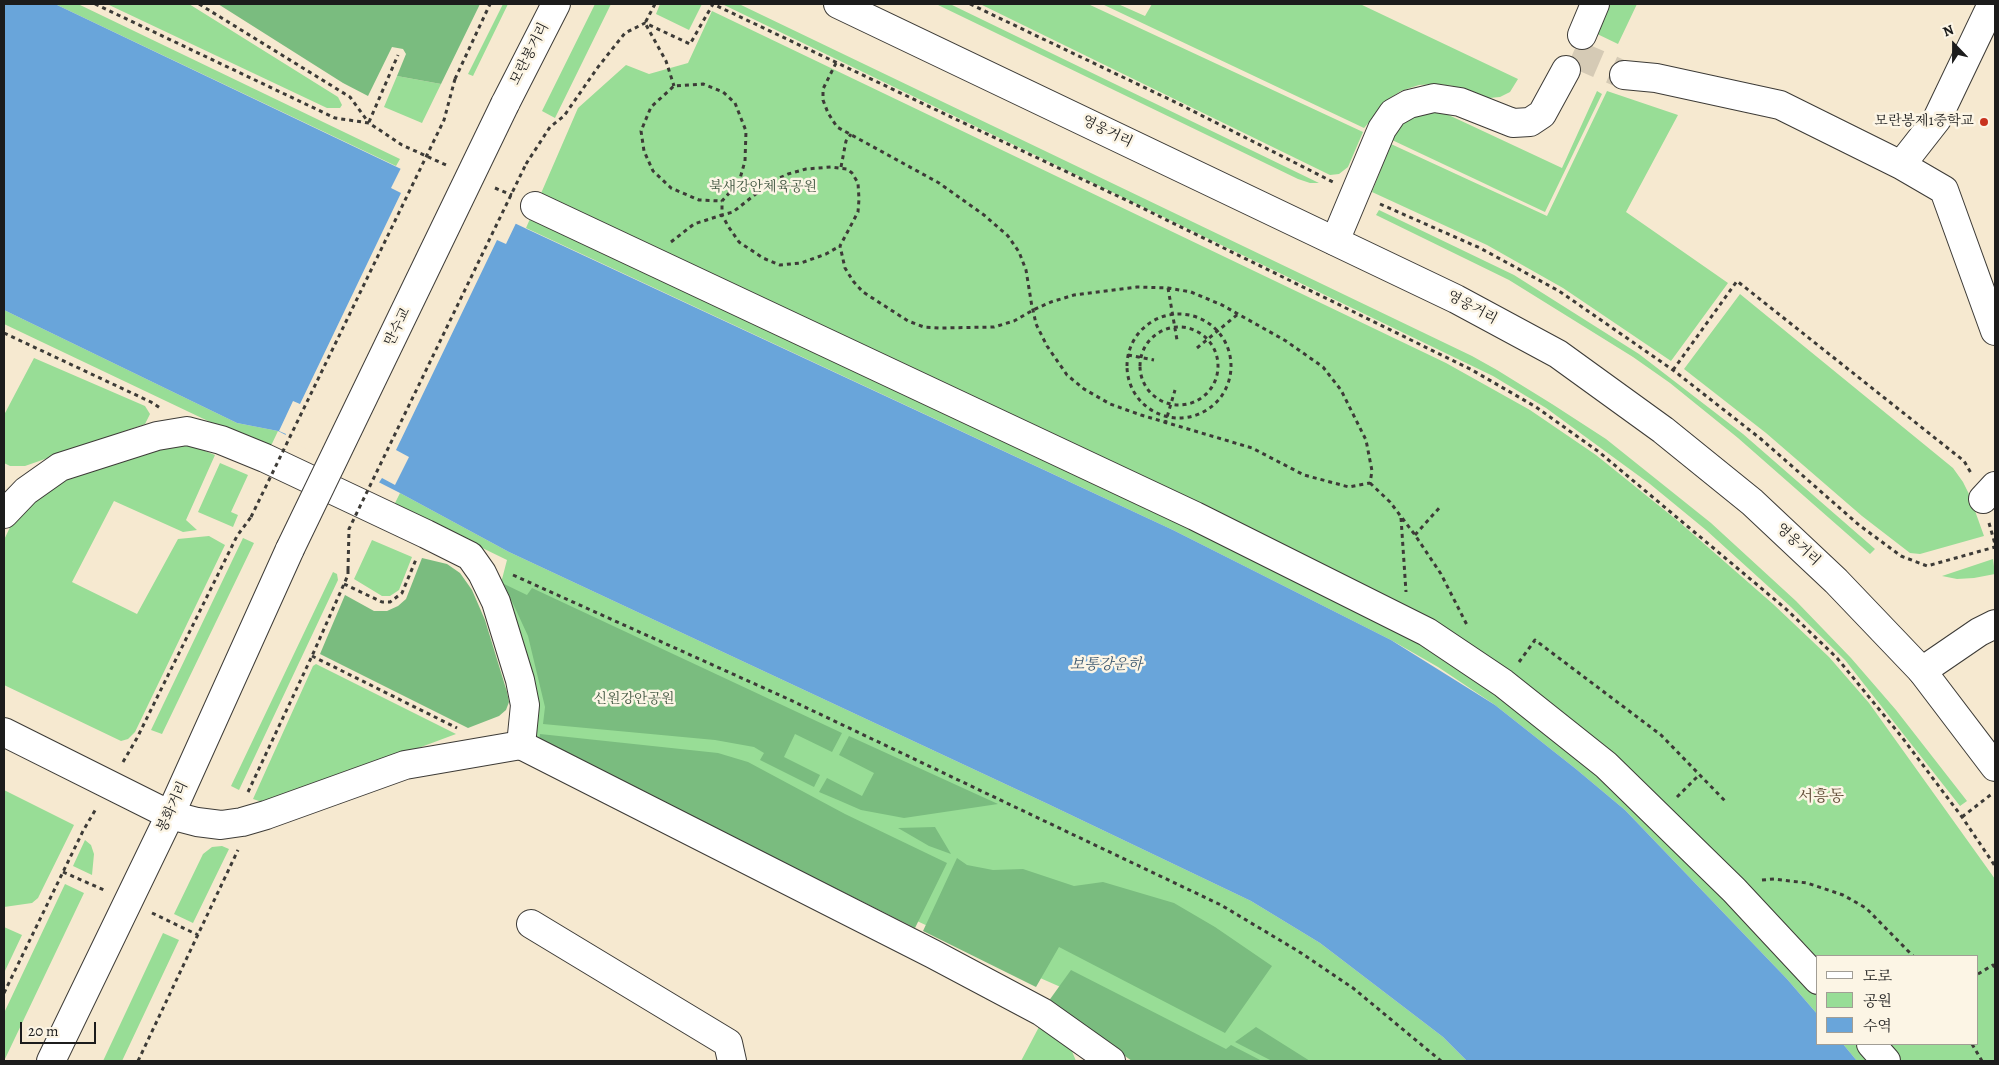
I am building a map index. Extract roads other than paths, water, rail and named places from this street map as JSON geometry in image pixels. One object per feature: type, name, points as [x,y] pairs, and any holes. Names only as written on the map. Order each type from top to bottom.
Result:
[{"type":"street","name":"모란봉거리","points":[[505,104],[556,4]]},
{"type":"street","name":"영웅거리","points":[[838,4],[1456,299],[1558,354],[1663,430],[1766,515],[1836,581],[1922,671],[1995,767]]},
{"type":"street","points":[[1582,35],[1596,4]]},
{"type":"street","points":[[1900,165],[1937,119],[1992,4]]},
{"type":"street","points":[[1334,241],[1382,129],[1393,113],[1409,104],[1434,98],[1460,102],[1513,123],[1530,122],[1542,114],[1566,70]]},
{"type":"street","points":[[1624,75],[1656,78],[1780,106],[1900,165],[1944,190],[1995,331]]},
{"type":"street","name":"만수교","points":[[290,549],[505,104]]},
{"type":"street","points":[[535,206],[1186,511],[1427,632],[1503,683],[1606,765],[1734,890],[1816,978]]},
{"type":"street","points":[[4,514],[26,491],[60,467],[157,436],[187,431],[221,440],[265,458],[470,556],[482,574],[496,602],[520,680],[525,705],[521,745]]},
{"type":"street","name":"봉화거리","points":[[52,1061],[170,816],[290,549]]},
{"type":"street","points":[[1922,671],[1979,632],[1995,624]]},
{"type":"street","points":[[4,732],[170,816],[197,822],[221,824],[242,822],[266,815],[405,766],[521,745],[924,949],[1042,1012],[1111,1061]]},
{"type":"street","points":[[531,924],[728,1043],[732,1061]]},
{"type":"street","points":[[1872,1045],[1886,1061]]},
{"type":"water","name":"보통강운하","points":[[4,4],[55,4],[529,230],[1173,530],[1391,640],[1495,705],[1625,810],[1787,979],[1816,1013],[1816,1045],[1844,1045],[1857,1061],[1467,1061],[1443,1037],[1320,943],[1251,901],[509,552],[400,493],[278,431],[237,423],[4,310]]},
{"type":"tunnel","points":[[1573,53],[1624,75]]},
{"type":"place","name":"모란봉제1중학교","points":[[1984,122]]},
{"type":"district","name":"서흥동","points":[[1821,797]]},
{"type":"park label","name":"북새강안체육공원","points":[[763,188]]},
{"type":"park label","name":"신원강안공원","points":[[634,700]]}]
